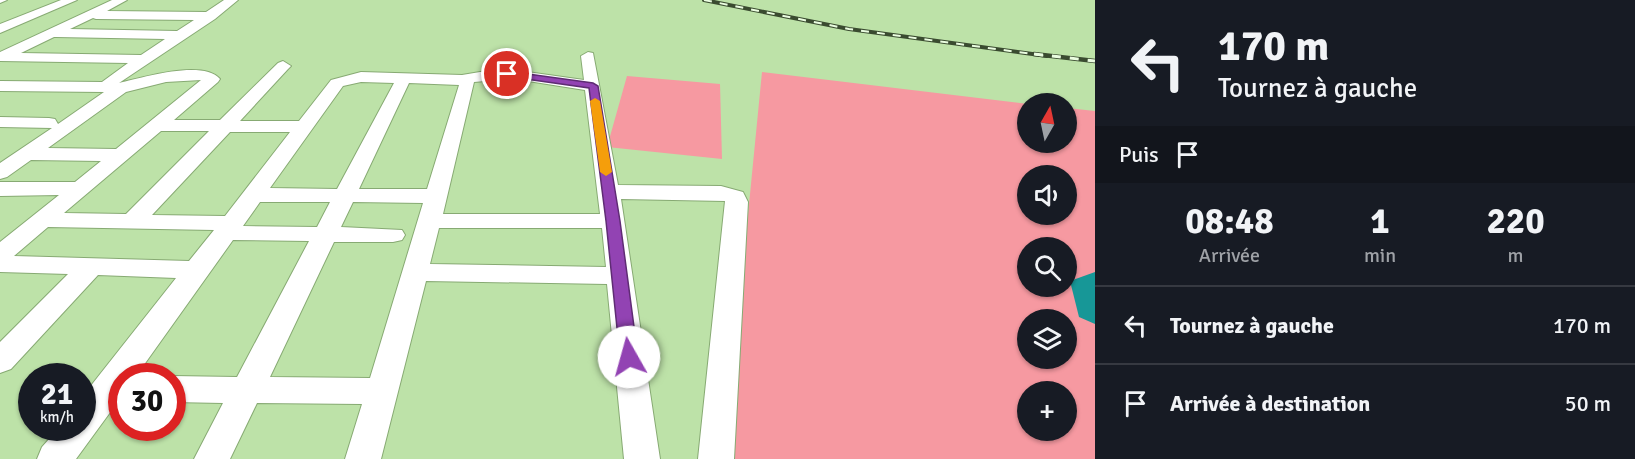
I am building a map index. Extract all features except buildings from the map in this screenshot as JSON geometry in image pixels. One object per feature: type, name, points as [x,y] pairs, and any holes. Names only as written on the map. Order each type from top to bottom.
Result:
[{"type":"street","points":[[0,28],[70,0]]},
{"type":"street","points":[[0,57],[121,0]]},
{"type":"street","points":[[0,156],[232,0]]},
{"type":"street","points":[[90,15],[211,16]]},
{"type":"street","points":[[51,33],[182,35]]},
{"type":"street","points":[[588,56],[613,221],[642,459]]},
{"type":"street","points":[[0,57],[147,58]]},
{"type":"street","points":[[133,221],[283,66]]},
{"type":"street","points":[[133,363],[228,228],[341,80],[361,77],[462,80],[490,74],[516,74],[593,86]]},
{"type":"street","points":[[0,173],[120,88],[166,77],[211,77],[210,81],[0,255]]},
{"type":"street","points":[[212,459],[404,78]]},
{"type":"street","points":[[363,459],[467,84],[462,80]]},
{"type":"street","points":[[0,86],[103,87]]},
{"type":"street","points":[[0,122],[50,123]]},
{"type":"street","points":[[156,125],[304,127]]},
{"type":"street","points":[[28,154],[118,155]]},
{"type":"street","points":[[0,189],[80,188]]},
{"type":"street","points":[[609,192],[721,193],[735,197],[737,202],[716,459]]},
{"type":"street","points":[[253,195],[346,194],[432,208],[613,221]]},
{"type":"street","points":[[43,220],[133,221],[325,235],[393,235]]},
{"type":"street","points":[[0,264],[198,270]]},
{"type":"street","points":[[0,361],[92,266]]},
{"type":"street","points":[[415,272],[619,276]]},
{"type":"street","points":[[186,389],[381,391]]},
{"type":"street","points":[[96,409],[108,396]]},
{"type":"street","points":[[55,459],[70,441]]},
{"type":"shaded area","points":[[762,72],[1017,103],[1017,153],[1077,153],[1077,109],[1095,111],[1095,459],[724,459]]},
{"type":"shaded area","points":[[627,76],[720,84],[722,159],[607,147]]},
{"type":"water","points":[[1095,272],[1095,324],[1079,317],[1074,297],[1077,297],[1077,278]]},
{"type":"railway","points":[[704,0],[849,29],[1047,56]]},
{"type":"railway","points":[[1034,54],[1095,61]]},
{"type":"slow traffic","points":[[595,101],[606,172]]},
{"type":"route","points":[[507,74],[593,86],[613,221],[629,357]]}]
